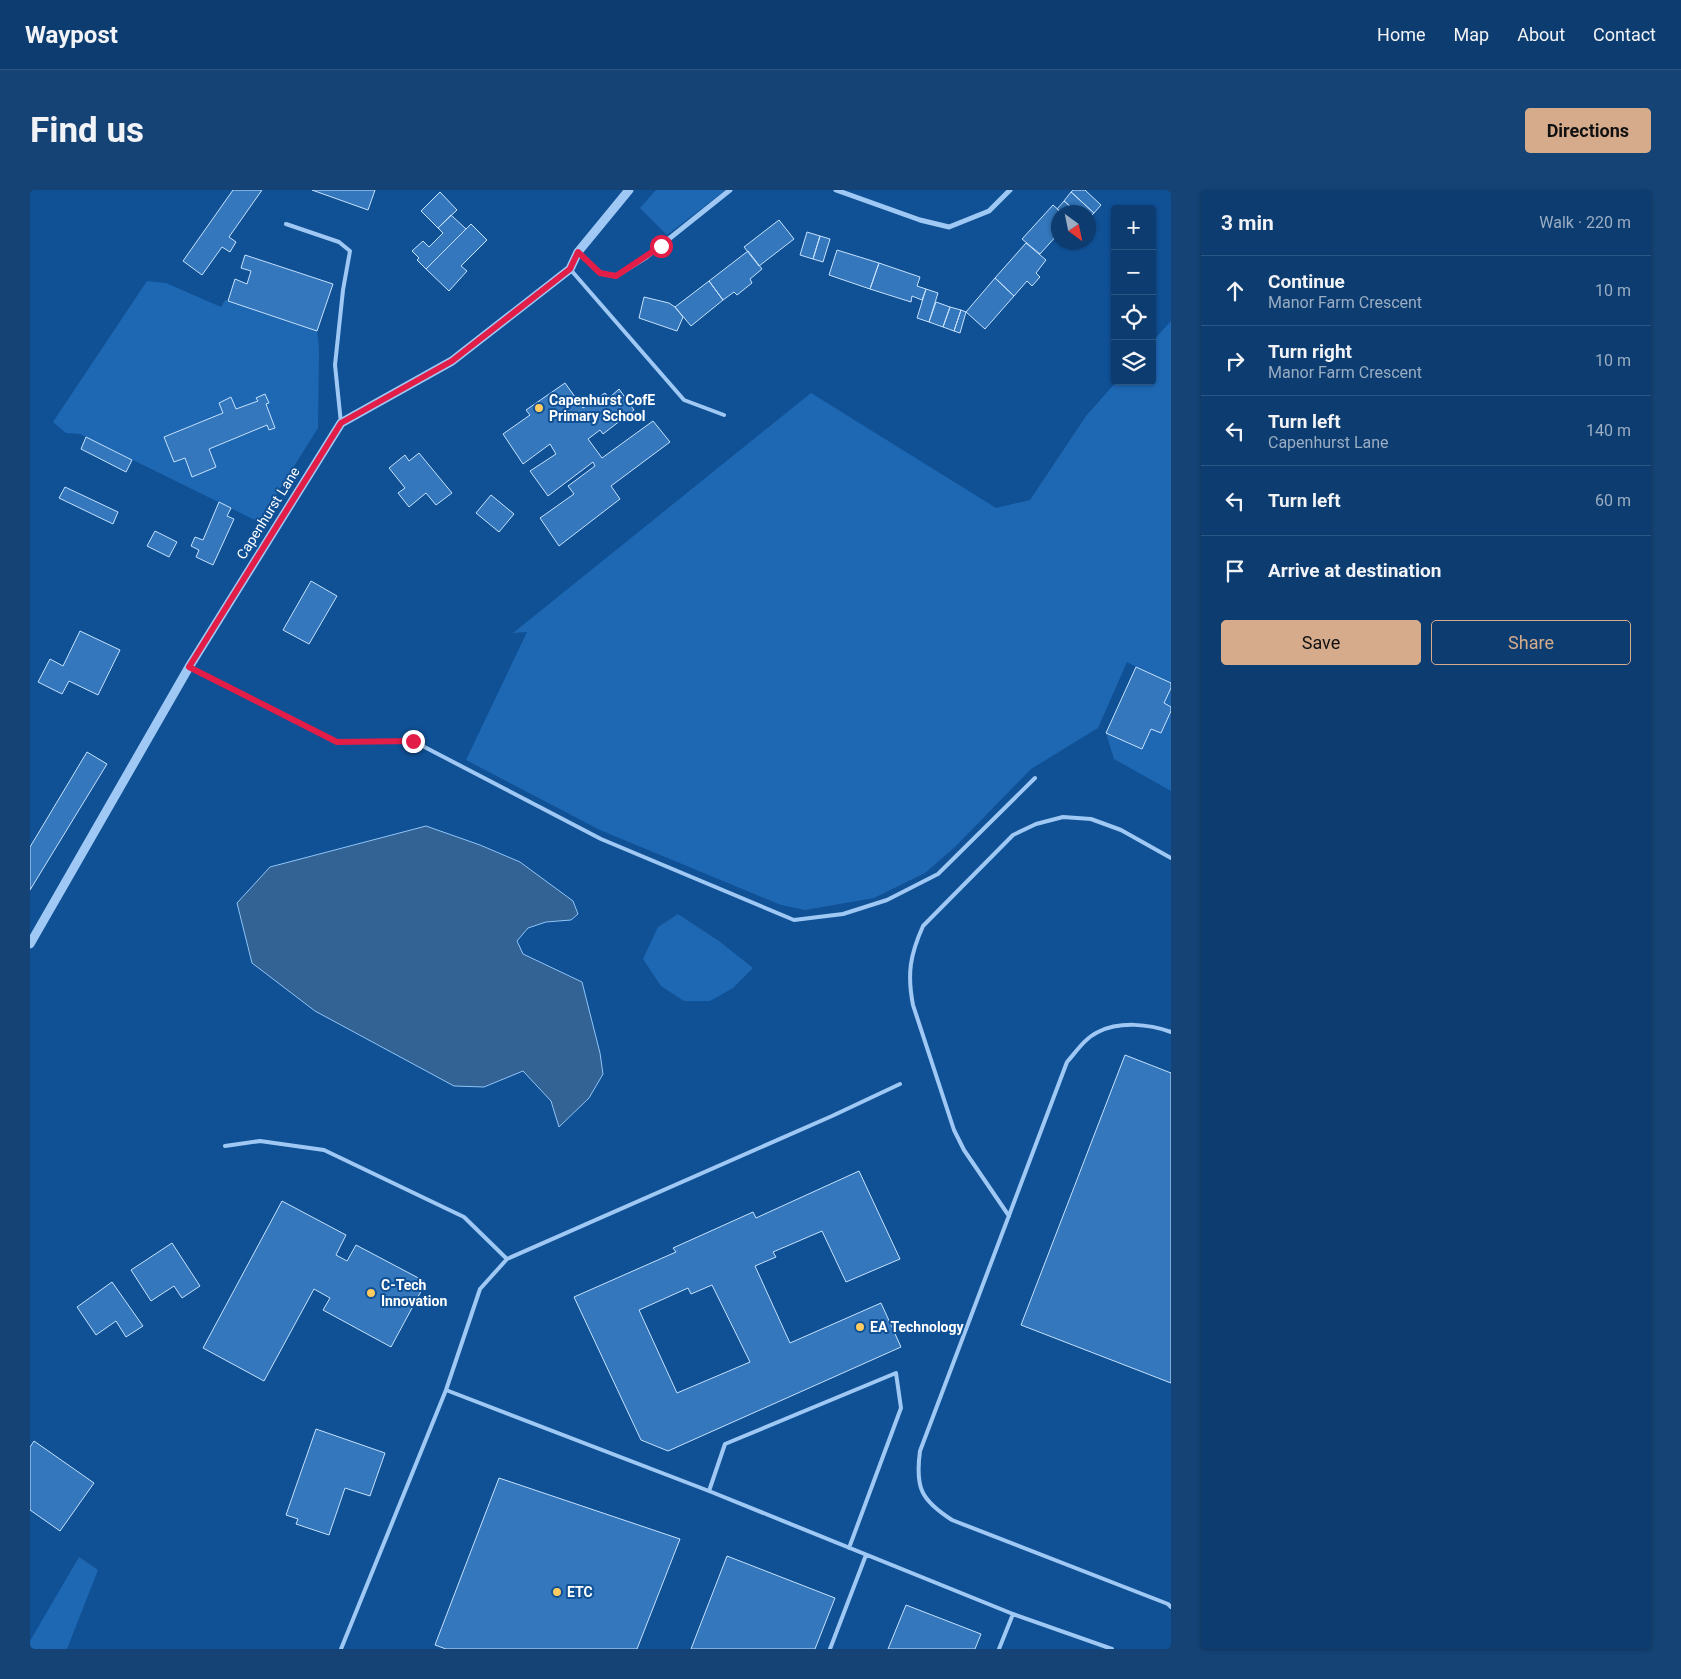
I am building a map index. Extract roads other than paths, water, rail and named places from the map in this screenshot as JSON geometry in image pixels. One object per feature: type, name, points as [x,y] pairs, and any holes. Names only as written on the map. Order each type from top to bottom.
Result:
[{"type":"street","name":"Capenhurst Lane","points":[[30,944],[33,932],[189,667],[341,423],[452,361],[570,269],[578,252],[629,190]]},
{"type":"street","points":[[578,252],[600,273],[616,276],[645,258],[730,190]]},
{"type":"street","points":[[836,190],[920,220],[949,228],[989,211],[1010,190]]},
{"type":"lane","points":[[286,224],[339,242],[350,251],[343,290],[335,365],[341,423]]},
{"type":"lane","points":[[570,269],[684,400],[724,415]]},
{"type":"lane","points":[[189,667],[337,742],[413,741],[601,838],[794,920],[843,914],[888,900],[938,874],[1035,778]]},
{"type":"lane","points":[[1009,1216],[964,1150],[954,1130],[913,1005],[909,984],[910,962],[923,926],[1013,835],[1036,824],[1063,817],[1091,819],[1121,830],[1171,858]]},
{"type":"lane","points":[[1171,1032],[1141,1025],[1118,1026],[1097,1032],[1080,1046],[1067,1062],[920,1451],[918,1468],[919,1484],[927,1501],[952,1520],[1168,1604],[1171,1607]]},
{"type":"lane","points":[[341,1649],[446,1390],[480,1289],[507,1259],[823,1120],[900,1084]]},
{"type":"lane","points":[[225,1146],[260,1141],[324,1150],[464,1217],[507,1259]]},
{"type":"lane","points":[[709,1491],[726,1444],[896,1373],[901,1408],[849,1548]]},
{"type":"lane","points":[[446,1390],[709,1491],[1013,1614],[1112,1649]]},
{"type":"lane","points":[[830,1649],[866,1555]]},
{"type":"lane","points":[[999,1649],[1013,1614]]},
{"type":"place","name":"Capenhurst CofE Primary School","points":[[539,408]]},
{"type":"place","name":"C-Tech Innovation","points":[[371,1293]]},
{"type":"place","name":"EA Technology","points":[[860,1327]]},
{"type":"place","name":"ETC","points":[[557,1592]]}]
